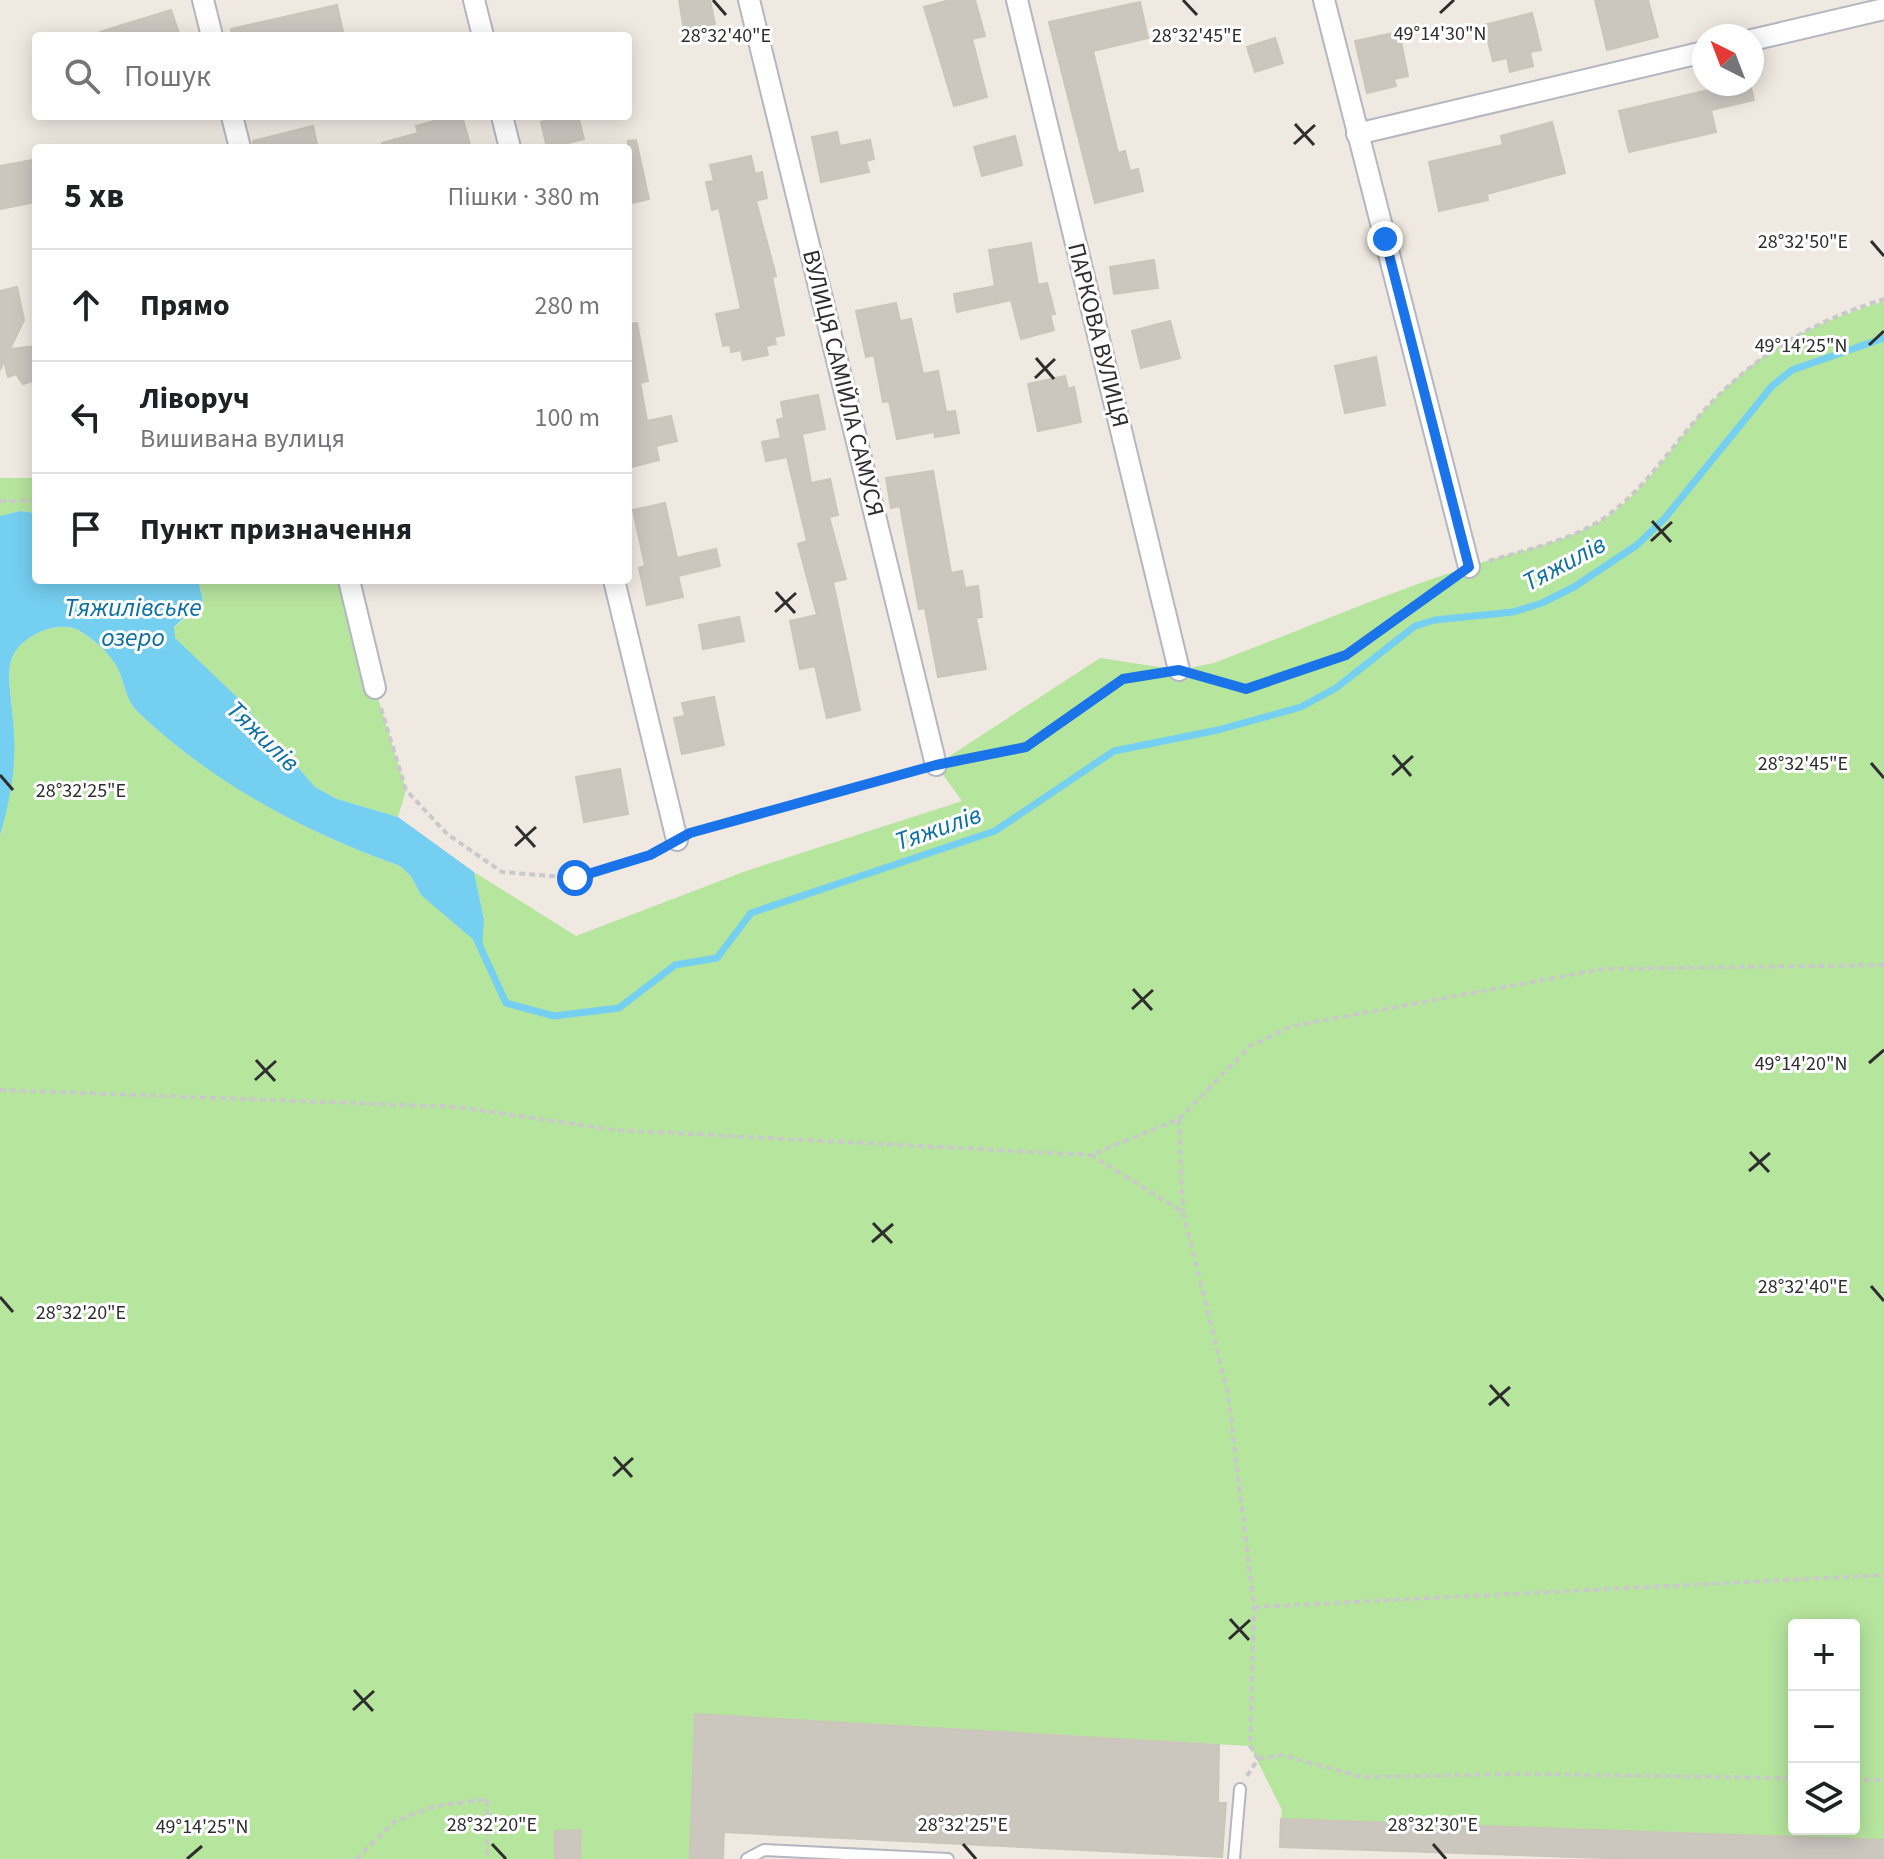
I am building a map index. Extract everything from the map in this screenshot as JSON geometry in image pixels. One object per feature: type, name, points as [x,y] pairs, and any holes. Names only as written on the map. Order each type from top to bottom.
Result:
[{"type":"street","points":[[203,0],[211,32]]},
{"type":"street","points":[[474,0],[482,32]]},
{"type":"street","name":"ВУЛИЦЯ САМІЙЛА САМУСЯ","points":[[749,0],[936,765]]},
{"type":"street","name":"ПАРКОВА ВУЛИЦЯ","points":[[1017,0],[1179,670]]},
{"type":"street","points":[[1324,0],[1469,567]]},
{"type":"street","points":[[1764,37],[1884,9]]},
{"type":"street","points":[[1357,134],[1692,55]]},
{"type":"street","points":[[233,120],[239,144]]},
{"type":"street","points":[[503,120],[509,144]]},
{"type":"street","points":[[350,584],[375,688]]},
{"type":"street","points":[[615,584],[677,840]]},
{"type":"lane","points":[[1234,1859],[1240,1789]]},
{"type":"lane","points":[[747,1859],[764,1850],[948,1859]]},
{"type":"path","points":[[375,688],[406,790],[447,834],[502,872],[575,878],[650,855],[690,833],[936,765],[1026,747],[1123,679],[1179,670],[1246,689],[1346,655],[1469,567],[1562,539],[1602,520],[1648,479],[1700,415],[1756,361],[1819,322],[1884,299]]},
{"type":"path","points":[[0,501],[32,501]]},
{"type":"path","points":[[0,1090],[458,1107],[615,1130],[1091,1155],[1179,1119],[1250,1046],[1292,1026],[1603,969],[1884,965]]},
{"type":"path","points":[[1179,1119],[1183,1212],[1228,1394],[1254,1607],[1250,1746],[1258,1759]]},
{"type":"path","points":[[1091,1155],[1183,1212]]},
{"type":"path","points":[[1254,1607],[1884,1575]]},
{"type":"path","points":[[1240,1789],[1258,1759],[1282,1755],[1362,1777],[1522,1774],[1788,1778]]},
{"type":"path","points":[[1860,1780],[1884,1780]]},
{"type":"path","points":[[356,1859],[395,1821],[436,1806],[487,1799],[487,1859]]},
{"type":"green space","points":[[1884,301],[1884,1840],[1281,1819],[1282,1810],[1250,1746],[695,1714],[690,1859],[0,1859],[0,836],[14,752],[11,661],[28,638],[57,627],[82,632],[112,659],[136,710],[198,762],[295,821],[400,866],[411,876],[421,895],[484,919],[474,872],[576,936],[746,871],[962,801],[936,765],[1100,658],[1179,670],[1214,663],[1406,588],[1587,528],[1630,498],[1701,414],[1743,373],[1784,343],[1829,321]]},
{"type":"green space","points":[[0,478],[32,478],[32,512],[20,511],[0,516]]},
{"type":"green space","points":[[199,584],[350,584],[375,688],[406,790],[398,817],[337,799],[315,787],[239,699],[174,638],[174,628],[203,601]]},
{"type":"water","name":"Тяжилівське озеро","points":[[20,511],[32,512],[32,584],[199,584],[203,601],[174,627],[175,638],[239,699],[315,787],[337,799],[398,817],[474,872],[484,919],[482,947],[421,895],[411,876],[400,866],[295,821],[262,804],[198,762],[136,710],[116,665],[95,642],[76,629],[57,627],[38,633],[21,645],[11,661],[9,677],[14,759],[0,835],[0,516]]},
{"type":"building","points":[[679,0],[710,0],[715,24],[684,30]]},
{"type":"building","points":[[950,0],[975,0],[985,36],[972,39],[987,97],[954,106],[924,7]]},
{"type":"building","points":[[1595,0],[1648,0],[1658,37],[1607,50]]},
{"type":"building","points":[[1140,2],[1148,38],[1093,51],[1118,153],[1125,151],[1130,171],[1138,169],[1143,191],[1095,203],[1049,22]]},
{"type":"building","points":[[337,5],[343,32],[231,32],[231,29]]},
{"type":"building","points":[[171,10],[179,32],[100,32]]},
{"type":"building","points":[[1532,13],[1541,50],[1530,52],[1533,66],[1510,72],[1507,58],[1493,61],[1484,25]]},
{"type":"building","points":[[1399,32],[1408,76],[1394,79],[1396,86],[1367,93],[1355,41]]},
{"type":"building","points":[[1275,38],[1283,63],[1255,72],[1247,47]]},
{"type":"building","points":[[1692,94],[1753,96],[1754,100],[1711,110],[1716,132],[1629,152],[1619,111]]},
{"type":"building","points":[[438,120],[463,120],[470,144],[382,144],[418,133],[416,126]]},
{"type":"building","points":[[579,120],[584,139],[546,144],[541,122]]},
{"type":"building","points":[[1552,122],[1565,173],[1487,194],[1488,200],[1439,211],[1429,162],[1503,145],[1501,136]]},
{"type":"building","points":[[313,126],[317,144],[253,144],[253,141]]},
{"type":"building","points":[[837,132],[840,146],[870,140],[874,159],[866,161],[869,172],[821,182],[812,137]]},
{"type":"building","points":[[1015,136],[1022,165],[982,176],[974,147]]},
{"type":"building","points":[[636,140],[649,199],[632,203],[632,144],[628,141]]},
{"type":"building","points":[[751,156],[755,174],[762,172],[767,198],[756,201],[776,276],[772,277],[784,335],[774,337],[776,344],[766,346],[768,355],[743,360],[741,350],[731,352],[730,345],[723,346],[716,314],[741,309],[719,208],[712,210],[706,182],[714,181],[710,165]]},
{"type":"building","points":[[32,160],[32,203],[0,209],[0,166]]},
{"type":"building","points":[[1031,243],[1038,285],[1047,283],[1055,314],[1050,315],[1054,330],[1021,339],[1011,300],[957,312],[954,294],[995,286],[989,250]]},
{"type":"building","points":[[1154,260],[1158,288],[1114,294],[1110,267]]},
{"type":"building","points":[[17,287],[24,320],[10,349],[32,346],[32,381],[23,384],[16,374],[8,377],[4,361],[0,370],[0,291]]},
{"type":"building","points":[[896,303],[900,321],[911,319],[923,374],[938,371],[946,412],[955,411],[959,433],[935,437],[934,432],[897,439],[889,401],[883,402],[874,355],[866,357],[856,311]]},
{"type":"building","points":[[1170,321],[1180,358],[1141,368],[1132,331]]},
{"type":"building","points":[[637,323],[648,381],[640,383],[647,421],[671,416],[677,441],[656,446],[659,460],[632,467],[632,324]]},
{"type":"building","points":[[1376,357],[1385,405],[1345,413],[1335,366]]},
{"type":"building","points":[[1065,376],[1068,389],[1074,387],[1081,422],[1038,431],[1028,384]]},
{"type":"building","points":[[818,395],[825,429],[802,434],[811,483],[830,479],[838,515],[829,517],[846,579],[833,582],[860,710],[827,718],[815,666],[800,669],[790,621],[817,615],[798,544],[807,541],[787,457],[766,461],[762,442],[781,438],[777,420],[784,418],[781,402]]},
{"type":"building","points":[[933,471],[951,573],[962,571],[965,588],[978,586],[982,617],[976,618],[986,669],[938,677],[925,608],[919,609],[900,506],[891,508],[886,478]]},
{"type":"building","points":[[665,503],[677,558],[716,549],[720,566],[678,576],[683,597],[647,605],[639,568],[645,566],[633,510]]},
{"type":"building","points":[[739,617],[744,641],[703,649],[699,625]]},
{"type":"building","points":[[714,697],[724,745],[682,754],[674,718],[685,716],[682,703]]},
{"type":"building","points":[[620,769],[628,814],[584,822],[576,777]]},
{"type":"building","points":[[695,1714],[1219,1745],[1218,1803],[1226,1803],[1222,1857],[724,1832],[723,1859],[690,1859]]},
{"type":"building","points":[[1281,1819],[1884,1840],[1884,1859],[1634,1859],[1280,1847]]},
{"type":"building","points":[[581,1830],[580,1859],[555,1859],[555,1831]]},
{"type":"waterway","name":"Тяжилів","points":[[477,940],[506,1003],[554,1016],[619,1008],[675,965],[717,958],[751,913],[995,831],[1114,751],[1218,730],[1301,707],[1336,688],[1415,626],[1435,620],[1513,612],[1542,603],[1574,587],[1637,545],[1665,518],[1772,386],[1792,370],[1884,338]]},
{"type":"route","points":[[575,878],[650,855],[690,833],[936,765],[1026,747],[1123,679],[1179,670],[1246,689],[1346,655],[1469,567],[1385,239]]}]
